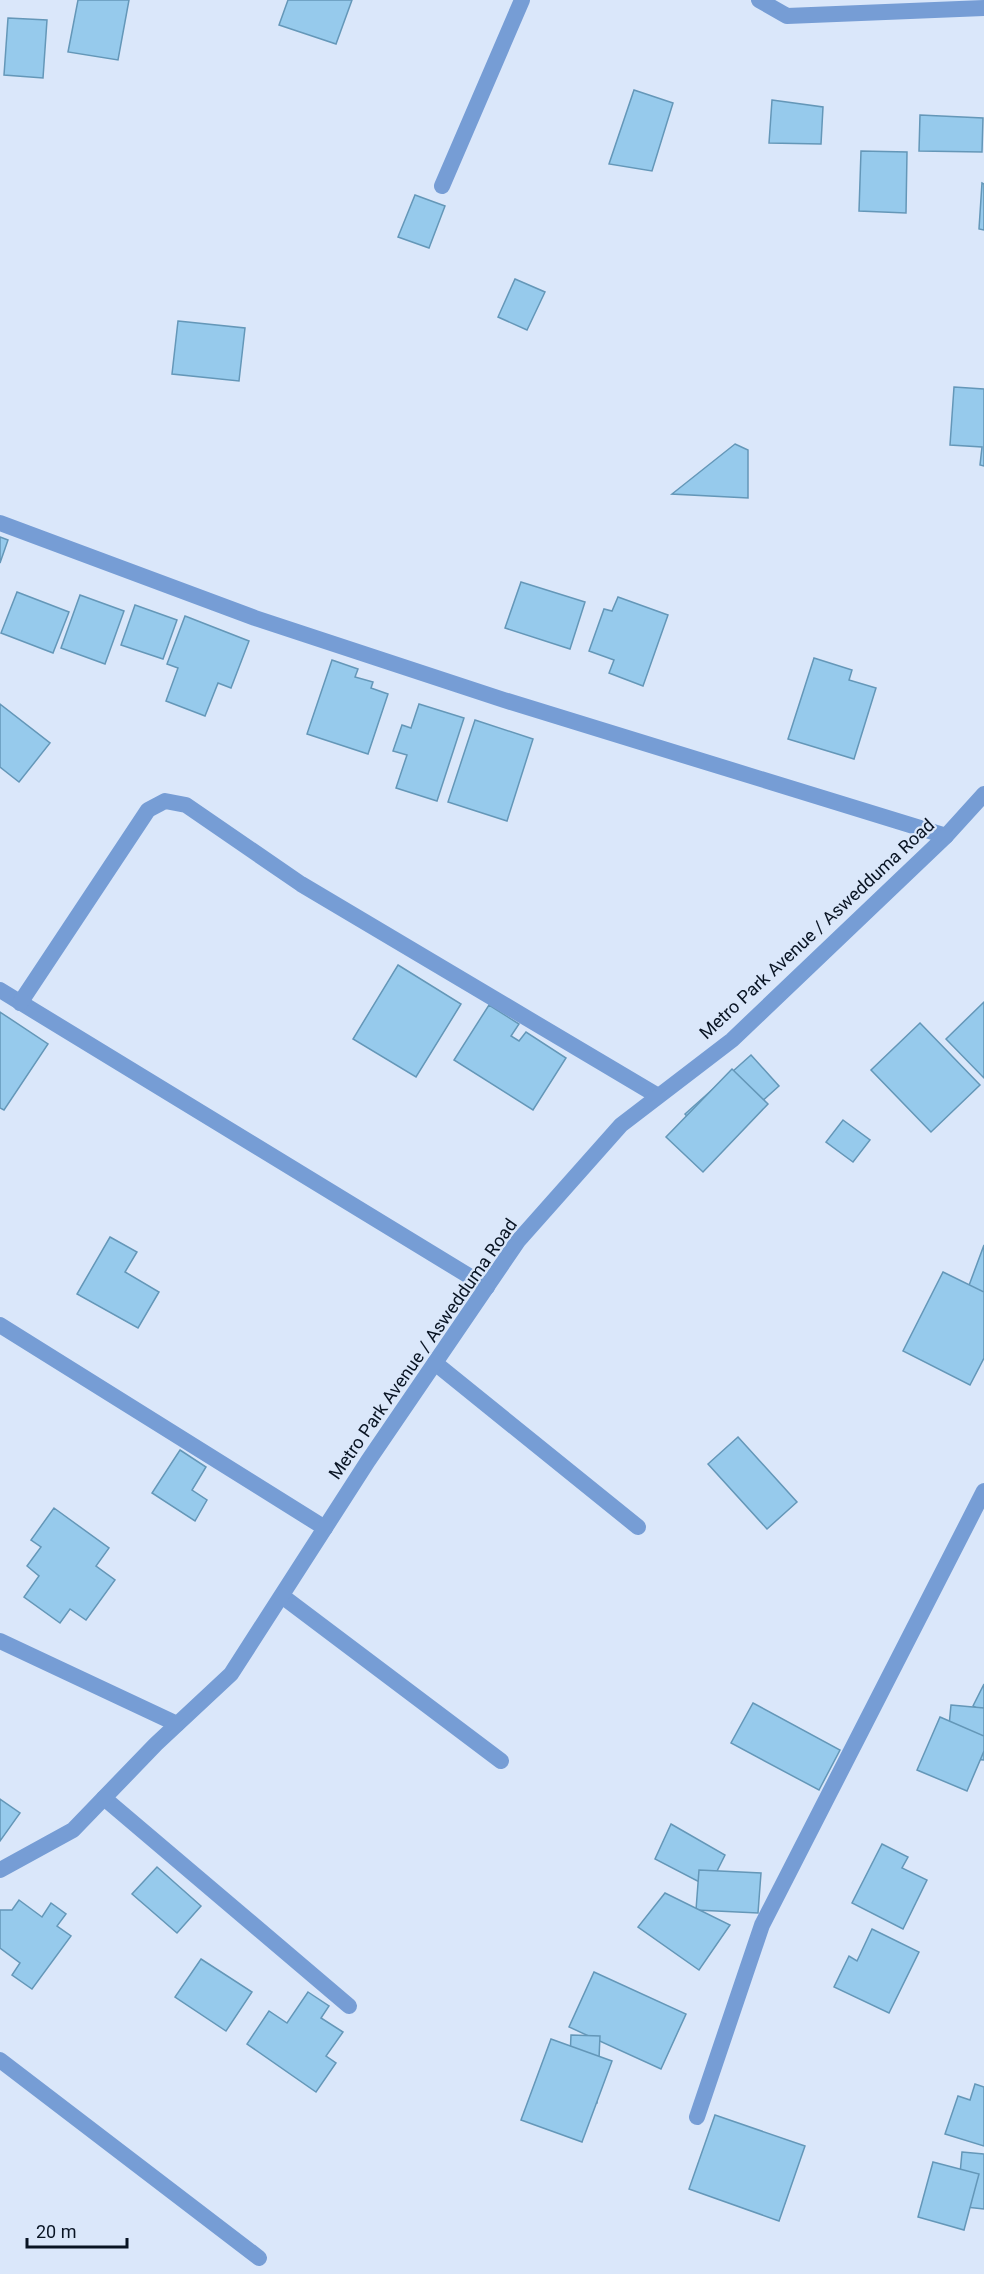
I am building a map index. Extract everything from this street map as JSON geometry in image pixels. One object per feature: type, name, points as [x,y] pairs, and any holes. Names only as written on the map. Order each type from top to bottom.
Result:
[{"type":"street","points":[[442,186],[522,0]]},
{"type":"street","points":[[759,0],[787,16],[984,8]]},
{"type":"street","points":[[0,523],[255,618],[516,703],[946,836]]},
{"type":"street","name":"Metro Park Avenue / Aswedduma Road","points":[[0,1870],[74,1830],[156,1744],[231,1674],[368,1461],[518,1241],[621,1125],[732,1040],[946,836],[984,794]]},
{"type":"street","points":[[20,1003],[148,810],[165,801],[186,805],[301,884],[658,1096]]},
{"type":"street","points":[[0,990],[486,1287]]},
{"type":"street","points":[[0,1325],[325,1528]]},
{"type":"street","points":[[435,1363],[638,1527]]},
{"type":"street","points":[[697,2117],[762,1925],[984,1491]]},
{"type":"street","points":[[282,1596],[501,1761]]},
{"type":"street","points":[[0,1641],[177,1724]]},
{"type":"street","points":[[104,1798],[349,2006]]},
{"type":"street","points":[[0,2060],[259,2258]]},
{"type":"building","points":[[78,0],[129,0],[118,60],[68,52]]},
{"type":"building","points":[[288,0],[352,0],[336,44],[279,25]]},
{"type":"building","points":[[8,18],[47,20],[43,78],[4,75]]},
{"type":"building","points":[[634,90],[673,103],[652,171],[609,164]]},
{"type":"building","points":[[772,100],[823,107],[821,144],[769,143]]},
{"type":"building","points":[[920,115],[983,118],[982,152],[919,151]]},
{"type":"building","points":[[861,151],[907,152],[906,213],[859,211]]},
{"type":"building","points":[[982,183],[984,184],[984,230],[979,229]]},
{"type":"building","points":[[415,195],[445,206],[429,248],[398,237]]},
{"type":"building","points":[[515,279],[545,292],[527,330],[498,317]]},
{"type":"building","points":[[178,321],[245,328],[239,381],[172,374]]},
{"type":"building","points":[[954,387],[984,389],[984,466],[980,465],[982,447],[950,445]]},
{"type":"building","points":[[735,444],[748,450],[748,498],[672,494]]},
{"type":"building","points":[[0,537],[8,540],[0,563]]},
{"type":"building","points":[[521,582],[585,602],[570,649],[505,628]]},
{"type":"building","points":[[17,592],[69,612],[53,653],[1,633]]},
{"type":"building","points":[[80,595],[124,611],[105,664],[61,648]]},
{"type":"building","points":[[618,597],[668,615],[643,686],[609,673],[614,660],[589,651],[604,609],[612,611]]},
{"type":"building","points":[[135,605],[177,620],[163,659],[121,645]]},
{"type":"building","points":[[185,616],[249,641],[231,688],[218,683],[205,716],[166,701],[178,668],[167,664]]},
{"type":"building","points":[[814,658],[852,670],[849,680],[876,688],[854,759],[788,739]]},
{"type":"building","points":[[332,660],[358,669],[355,677],[373,682],[371,688],[388,694],[368,754],[307,734]]},
{"type":"building","points":[[0,704],[50,743],[19,782],[0,767]]},
{"type":"building","points":[[419,704],[464,718],[437,801],[396,788],[407,755],[393,751],[402,725],[411,728]]},
{"type":"building","points":[[475,720],[533,739],[507,821],[448,802]]},
{"type":"building","points":[[398,965],[461,1004],[416,1077],[353,1039]]},
{"type":"building","points":[[984,1002],[984,1078],[946,1039]]},
{"type":"building","points":[[489,1005],[519,1024],[511,1036],[519,1041],[526,1032],[566,1058],[533,1110],[454,1060]]},
{"type":"building","points":[[0,1012],[48,1044],[4,1110],[0,1108]]},
{"type":"building","points":[[920,1023],[980,1085],[931,1132],[871,1070]]},
{"type":"building","points":[[751,1055],[779,1086],[713,1145],[685,1114]]},
{"type":"building","points":[[732,1069],[768,1104],[703,1172],[666,1137]]},
{"type":"building","points":[[843,1120],[870,1140],[853,1162],[826,1142]]},
{"type":"building","points":[[110,1237],[137,1252],[125,1272],[159,1292],[138,1328],[77,1294]]},
{"type":"building","points":[[984,1245],[984,1325],[958,1315]]},
{"type":"building","points":[[943,1272],[984,1292],[984,1358],[970,1385],[903,1351]]},
{"type":"building","points":[[738,1437],[797,1502],[767,1529],[708,1464]]},
{"type":"building","points":[[180,1450],[206,1467],[192,1490],[207,1500],[195,1521],[152,1493]]},
{"type":"building","points":[[54,1508],[109,1548],[96,1566],[115,1580],[86,1620],[70,1609],[60,1623],[24,1597],[39,1576],[27,1566],[41,1547],[31,1540]]},
{"type":"building","points":[[984,1684],[984,1712],[973,1706]]},
{"type":"building","points":[[753,1703],[840,1750],[819,1790],[731,1743]]},
{"type":"building","points":[[951,1705],[984,1708],[984,1760],[946,1757]]},
{"type":"building","points":[[940,1717],[984,1736],[984,1751],[967,1791],[917,1770]]},
{"type":"building","points":[[0,1799],[20,1813],[0,1841]]},
{"type":"building","points":[[671,1824],[725,1855],[709,1887],[655,1859]]},
{"type":"building","points":[[882,1844],[908,1857],[902,1868],[927,1880],[903,1929],[852,1903]]},
{"type":"building","points":[[157,1867],[201,1906],[177,1933],[132,1894]]},
{"type":"building","points":[[699,1870],[761,1873],[758,1913],[696,1910]]},
{"type":"building","points":[[665,1893],[730,1925],[699,1970],[638,1927]]},
{"type":"building","points":[[19,1900],[42,1917],[51,1903],[66,1914],[57,1926],[71,1936],[32,1989],[12,1975],[20,1963],[0,1948],[0,1910],[12,1910]]},
{"type":"building","points":[[872,1929],[919,1952],[889,2013],[834,1987],[849,1956],[857,1961]]},
{"type":"building","points":[[201,1959],[252,1992],[226,2031],[175,1997]]},
{"type":"building","points":[[594,1972],[686,2014],[661,2069],[569,2027]]},
{"type":"building","points":[[308,1992],[329,2006],[321,2018],[343,2032],[326,2056],[336,2063],[316,2092],[247,2044],[269,2011],[287,2023]]},
{"type":"building","points":[[571,2035],[600,2036],[597,2103],[568,2102]]},
{"type":"building","points":[[551,2039],[612,2061],[582,2142],[521,2120]]},
{"type":"building","points":[[975,2084],[984,2087],[984,2146],[945,2134],[958,2096],[970,2100]]},
{"type":"building","points":[[715,2115],[805,2146],[779,2221],[689,2189]]},
{"type":"building","points":[[962,2152],[984,2154],[984,2209],[957,2206]]},
{"type":"building","points":[[933,2162],[979,2174],[964,2230],[918,2217]]}]
